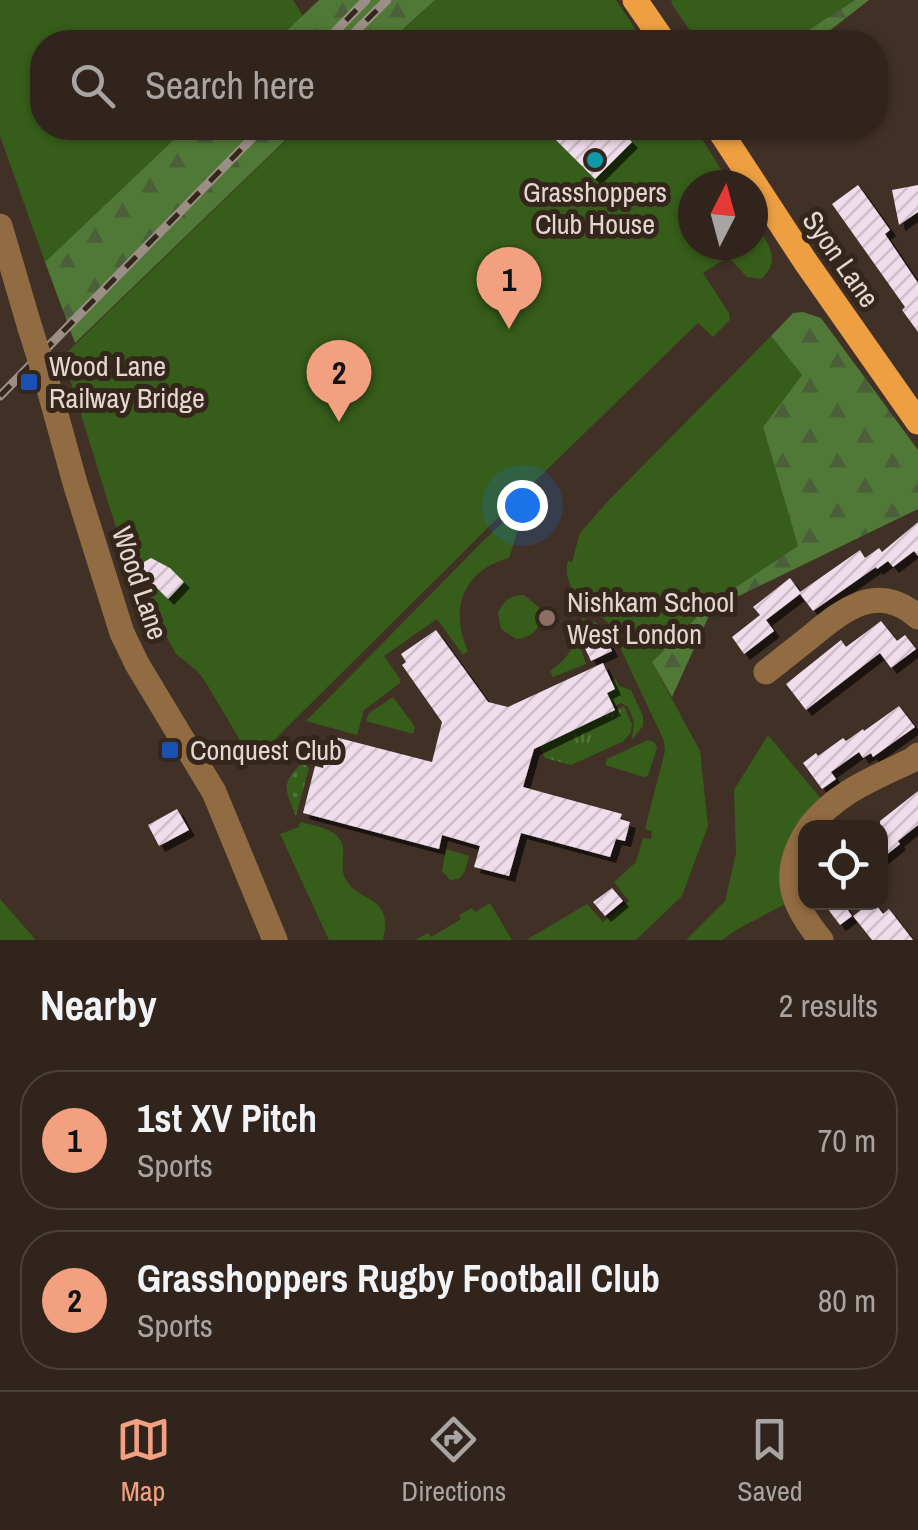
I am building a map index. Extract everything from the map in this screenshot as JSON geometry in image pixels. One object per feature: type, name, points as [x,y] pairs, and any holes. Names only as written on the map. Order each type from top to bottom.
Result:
[{"type":"main road","points":[[635,0],[656,30]]},
{"type":"main road","name":"Syon Lane","points":[[726,140],[805,262],[918,422]]},
{"type":"street","name":"Wood Lane","points":[[0,226],[122,633],[214,792],[274,940]]},
{"type":"street","points":[[766,672],[800,632],[864,601],[890,601],[918,617]]},
{"type":"street","points":[[815,820],[843,793],[918,755]]},
{"type":"street","points":[[798,852],[792,866],[798,909]]},
{"type":"street","points":[[799,910],[821,940]]},
{"type":"green space","points":[[0,0],[293,0],[303,16],[288,30],[30,30],[30,140],[173,140],[45,262],[0,136]]},
{"type":"green space","points":[[319,0],[435,0],[402,30],[288,30]]},
{"type":"green space","points":[[435,0],[616,0],[636,30],[403,30]]},
{"type":"green space","points":[[855,0],[809,30],[690,30],[671,3]]},
{"type":"green space","points":[[855,0],[869,0],[830,30],[809,30]]},
{"type":"green space","points":[[173,140],[286,140],[75,343],[45,262]]},
{"type":"green space","points":[[287,140],[703,140],[722,170],[678,170],[678,260],[723,260],[703,273],[730,320],[713,337],[698,323],[248,766],[238,737],[205,681],[176,654],[129,570],[63,356]]},
{"type":"green space","points":[[768,245],[772,257],[768,272],[761,279],[747,277],[731,260],[768,260]]},
{"type":"green space","points":[[793,313],[821,318],[918,450],[918,509],[712,609],[672,697],[652,662],[709,605],[798,546],[763,427],[802,375],[771,336]]},
{"type":"green space","points":[[771,336],[802,375],[763,427],[798,546],[709,605],[652,662],[700,751],[708,826],[682,896],[636,940],[526,940],[587,904],[603,922],[629,901],[614,882],[636,862],[643,838],[651,839],[652,831],[645,829],[665,751],[664,741],[609,624],[580,606],[568,579],[568,561],[572,562],[580,533],[608,501]]},
{"type":"green space","points":[[537,491],[522,517],[509,558],[481,572],[464,593],[460,620],[468,651],[463,655],[437,619],[384,656],[400,683],[364,710],[357,735],[306,721],[483,541]]},
{"type":"green space","points":[[524,595],[539,607],[539,625],[533,633],[516,639],[501,629],[498,613],[508,600]]},
{"type":"green space","points":[[582,618],[597,623],[604,634],[580,646],[586,664],[553,677],[550,671],[572,648]]},
{"type":"green space","points":[[616,679],[619,686],[631,690],[643,716],[643,726],[632,740],[634,722],[628,707],[621,703],[613,707],[607,693],[615,689],[612,681]]},
{"type":"green space","points":[[393,697],[415,727],[413,734],[366,721],[369,713]]},
{"type":"green space","points":[[624,706],[632,724],[624,741],[571,765],[545,758],[540,746]]},
{"type":"green space","points":[[768,735],[821,799],[815,820],[798,820],[798,877],[791,901],[722,940],[686,940],[725,901],[736,853],[734,790]]},
{"type":"green space","points":[[648,740],[657,748],[648,776],[605,765],[607,759]]},
{"type":"green space","points":[[303,762],[309,768],[296,816],[287,787]]},
{"type":"green space","points":[[300,822],[329,830],[341,841],[346,880],[380,907],[384,915],[383,940],[329,940],[280,834],[299,827]]},
{"type":"green space","points":[[446,849],[469,856],[459,879],[450,880],[442,871]]},
{"type":"green space","points":[[0,899],[36,940],[0,940]]},
{"type":"green space","points":[[490,903],[512,940],[415,940],[428,933],[431,937],[461,919],[459,915]]},
{"type":"building","name":"Grasshoppers Club House","points":[[556,140],[632,142],[595,179]]},
{"type":"building","points":[[858,185],[890,230],[885,234],[918,283],[918,332],[902,310],[905,307],[832,204]]},
{"type":"building","points":[[918,185],[918,212],[899,225],[892,190]]},
{"type":"building","points":[[918,522],[918,556],[914,551],[893,567],[888,561],[876,567],[813,611],[800,594],[766,620],[774,631],[744,654],[732,637],[760,615],[753,607],[790,578],[800,592],[860,550],[865,558],[879,548],[882,552]]},
{"type":"building","points":[[151,558],[170,568],[184,582],[168,599],[143,570],[144,562]]},
{"type":"building","points":[[881,621],[897,641],[905,635],[916,649],[891,668],[880,653],[806,710],[786,684],[841,640],[846,647]]},
{"type":"building","points":[[436,630],[488,702],[508,707],[603,663],[615,689],[607,693],[615,710],[534,749],[523,787],[622,814],[620,819],[630,822],[625,841],[616,839],[610,857],[521,833],[509,876],[474,867],[480,846],[442,835],[439,849],[303,813],[315,766],[323,768],[325,758],[330,760],[335,737],[432,762],[442,722],[402,665],[406,662],[401,654]]},
{"type":"building","points":[[604,634],[612,651],[591,661],[583,644]]},
{"type":"building","points":[[899,706],[915,727],[873,757],[871,753],[863,758],[859,752],[831,772],[836,779],[822,789],[803,763],[843,738],[846,741],[864,731]]},
{"type":"building","points":[[918,791],[918,825],[888,854],[888,820],[881,820]]},
{"type":"building","points":[[177,809],[189,830],[159,846],[148,825]]},
{"type":"building","points":[[612,888],[623,901],[605,916],[593,902]]},
{"type":"building","points":[[889,909],[913,940],[872,940],[853,916],[861,910],[880,910],[883,914]]},
{"type":"building","points":[[829,910],[848,910],[852,916],[840,925]]},
{"type":"railway","points":[[337,30],[366,0]]},
{"type":"railway","points":[[357,30],[387,0]]},
{"type":"railway","points":[[0,396],[250,140]]},
{"type":"place","name":"Grasshoppers Club House","points":[[595,160]]},
{"type":"place","name":"1st XV Pitch","points":[[509,329]]},
{"type":"place","name":"Wood Lane Railway Bridge","points":[[29,382]]},
{"type":"place","name":"Grasshoppers Rugby Football Club","points":[[339,422]]},
{"type":"place","name":"Nishkam School West London","points":[[547,618]]},
{"type":"place","name":"Conquest Club","points":[[170,750]]}]
